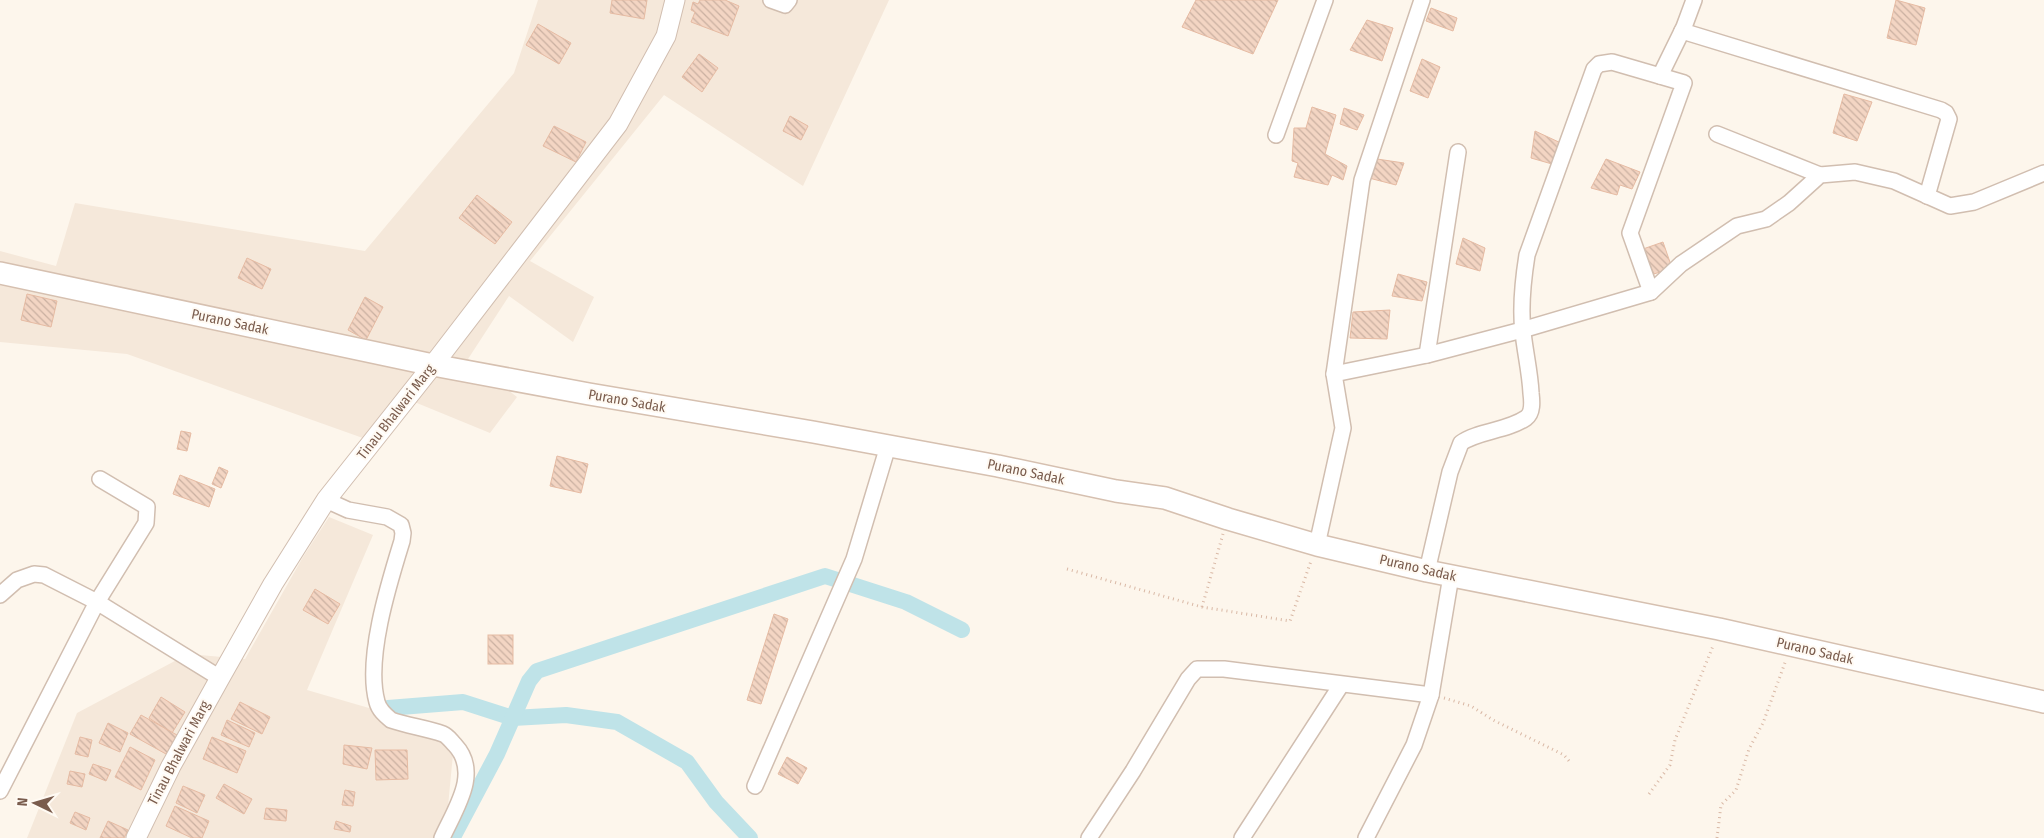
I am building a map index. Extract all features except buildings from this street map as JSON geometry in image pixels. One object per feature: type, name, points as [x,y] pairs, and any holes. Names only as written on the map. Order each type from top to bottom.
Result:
[{"type":"main road","name":"Purano Sadak","points":[[0,273],[433,365],[998,466],[1116,491],[1165,498],[1228,520],[1317,545],[1427,571],[1719,629],[2044,702]]},
{"type":"street","name":"Tinau Bhalwari Marg","points":[[136,838],[171,766],[220,678],[273,584],[326,500],[433,365],[618,124],[666,36],[675,0]]},
{"type":"street","points":[[771,0],[785,5],[789,0]]},
{"type":"street","points":[[1276,135],[1325,0]]},
{"type":"street","points":[[1317,545],[1342,428],[1334,374],[1362,180],[1422,0]]},
{"type":"street","points":[[1660,76],[1682,31],[1694,0]]},
{"type":"street","points":[[1682,31],[1946,113],[1949,119],[1927,196]]},
{"type":"street","points":[[1427,571],[1450,472],[1461,443],[1526,418],[1530,413],[1531,385],[1522,330],[1523,282],[1527,255],[1594,69],[1599,64],[1612,62],[1684,83],[1630,233],[1651,292]]},
{"type":"street","points":[[1717,134],[1820,175],[1855,172],[1894,181],[1950,206],[1962,205],[2044,173]]},
{"type":"street","points":[[1427,355],[1458,152]]},
{"type":"street","points":[[1334,374],[1427,355],[1522,330],[1651,292],[1680,264],[1737,226],[1766,218],[1789,203],[1820,175]]},
{"type":"street","points":[[755,786],[854,559],[888,446]]},
{"type":"street","points":[[0,791],[5,770],[97,602],[146,523],[147,507],[100,479]]},
{"type":"street","points":[[326,500],[348,510],[387,516],[401,526],[403,533],[402,541],[377,634],[375,690],[377,704],[384,714],[398,722],[445,735],[459,749],[464,759],[467,768],[465,786],[442,838]]},
{"type":"street","points":[[0,595],[17,580],[34,574],[44,574],[97,602],[220,678]]},
{"type":"street","points":[[1366,838],[1414,745],[1431,695],[1451,576]]},
{"type":"street","points":[[1089,838],[1133,772],[1188,679],[1197,669],[1224,669],[1431,695]]},
{"type":"street","points":[[1242,838],[1341,685]]},
{"type":"path","points":[[1202,607],[1228,520]]},
{"type":"path","points":[[1067,569],[1202,607],[1290,621],[1317,545]]},
{"type":"path","points":[[1649,794],[1670,765],[1675,740],[1719,629]]},
{"type":"path","points":[[1717,838],[1720,805],[1736,790],[1749,749],[1763,723],[1792,646]]},
{"type":"path","points":[[1431,695],[1471,706],[1493,720],[1564,756],[1569,761]]},
{"type":"shaded area","points":[[538,0],[889,0],[803,186],[664,95],[530,261],[594,297],[573,342],[509,296],[468,359],[517,397],[490,433],[412,401],[374,442],[127,354],[0,342],[0,251],[56,266],[75,203],[365,251],[514,73]]},
{"type":"shaded area","points":[[329,517],[373,535],[307,690],[455,733],[445,838],[27,838],[77,713],[188,654],[245,659],[303,557]]},
{"type":"waterway","points":[[453,837],[497,754],[529,681],[537,671],[825,576],[906,602],[962,630]]},
{"type":"waterway","points":[[388,708],[463,702],[513,718],[566,715],[617,722],[687,762],[716,802],[750,838]]}]
